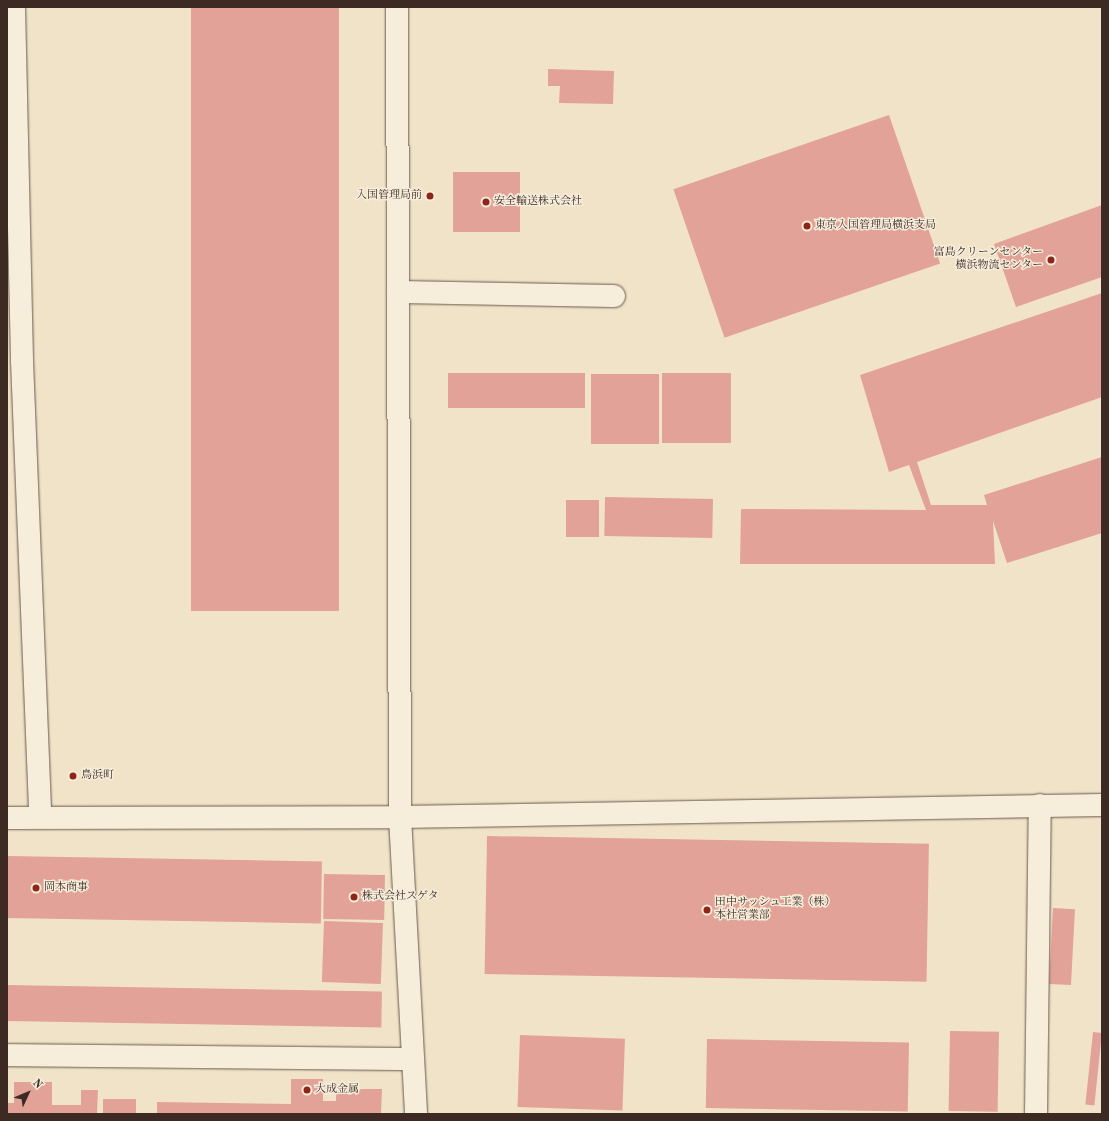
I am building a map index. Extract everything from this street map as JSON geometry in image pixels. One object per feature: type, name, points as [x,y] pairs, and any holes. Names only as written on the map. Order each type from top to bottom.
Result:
[{"type":"street","points":[[14,7],[15,360],[40,817]]},
{"type":"street","points":[[397,7],[400,817],[416,1114]]},
{"type":"street","points":[[398,292],[614,296]]},
{"type":"street","points":[[1036,1114],[1040,805]]},
{"type":"street","points":[[7,818],[400,817],[1102,805]]},
{"type":"street","points":[[7,1055],[413,1059]]},
{"type":"building","points":[[191,7],[339,7],[339,611],[191,611]]},
{"type":"building","points":[[548,69],[614,71],[613,104],[559,103],[560,86],[548,86]]},
{"type":"building","name":"東京入国管理局横浜支局","points":[[889,115],[940,263],[725,338],[673,189]]},
{"type":"building","name":"安全輸送株式会社","points":[[453,172],[520,172],[520,232],[453,232]]},
{"type":"building","name":"富島クリーンセンター 横浜物流センター","points":[[1102,205],[1102,277],[1016,307],[994,244]]},
{"type":"building","points":[[1102,293],[1102,397],[917,462],[931,505],[987,505],[984,495],[1102,457],[1102,533],[1007,563],[993,521],[995,564],[740,564],[741,509],[926,510],[909,465],[889,472],[860,375]]},
{"type":"building","points":[[448,373],[585,373],[585,408],[448,408]]},
{"type":"building","points":[[662,373],[731,373],[731,443],[662,443]]},
{"type":"building","points":[[591,374],[659,374],[659,444],[591,444]]},
{"type":"building","points":[[605,497],[713,499],[712,538],[604,536]]},
{"type":"building","points":[[566,500],[599,500],[599,537],[566,537]]},
{"type":"building","name":"田中サッシュ工業（株） 本社営業部","points":[[487,836],[929,844],[927,982],[485,974]]},
{"type":"building","points":[[7,856],[322,861],[321,923],[7,918]]},
{"type":"building","name":"株式会社スゲタ","points":[[324,874],[385,875],[384,920],[323,919]]},
{"type":"building","points":[[1053,908],[1075,909],[1071,985],[1049,984]]},
{"type":"building","points":[[324,921],[383,923],[381,984],[322,982]]},
{"type":"building","points":[[7,985],[382,992],[381,1028],[7,1021]]},
{"type":"building","points":[[950,1031],[999,1032],[998,1112],[949,1111]]},
{"type":"building","points":[[1093,1032],[1102,1033],[1094,1106],[1085,1105]]},
{"type":"building","points":[[520,1035],[625,1039],[622,1111],[517,1107]]},
{"type":"building","points":[[707,1039],[909,1043],[908,1112],[706,1108]]},
{"type":"building","points":[[291,1079],[323,1079],[323,1101],[336,1101],[336,1089],[382,1089],[381,1114],[157,1114],[157,1102],[291,1104]]},
{"type":"building","points":[[14,1082],[52,1082],[52,1105],[81,1105],[81,1090],[98,1090],[97,1114],[7,1114],[7,1103],[14,1103]]},
{"type":"building","points":[[103,1099],[136,1099],[136,1114],[103,1114]]},
{"type":"place","name":"入国管理局前","points":[[430,196]]},
{"type":"place","name":"安全輸送株式会社","points":[[486,202]]},
{"type":"place","name":"東京入国管理局横浜支局","points":[[807,226]]},
{"type":"place","name":"富島クリーンセンター 横浜物流センター","points":[[1051,260]]},
{"type":"place","name":"鳥浜町","points":[[73,776]]},
{"type":"place","name":"岡本商事","points":[[36,888]]},
{"type":"place","name":"株式会社スゲタ","points":[[354,897]]},
{"type":"place","name":"田中サッシュ工業（株） 本社営業部","points":[[707,910]]},
{"type":"place","name":"大成金属","points":[[307,1090]]}]
